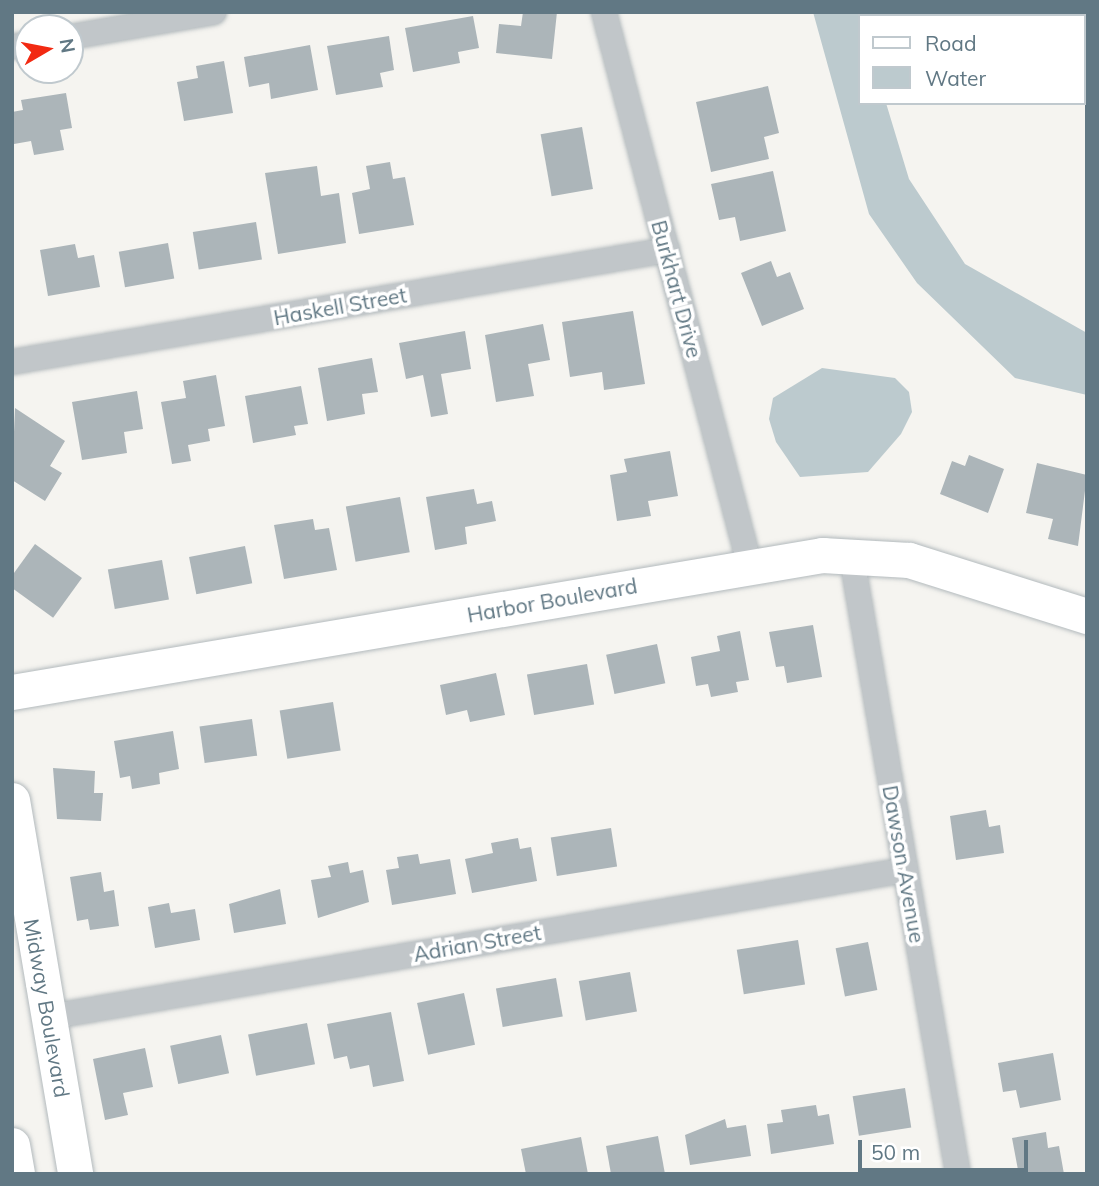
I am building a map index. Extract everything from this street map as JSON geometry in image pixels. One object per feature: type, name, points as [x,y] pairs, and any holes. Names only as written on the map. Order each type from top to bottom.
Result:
[{"type":"street","points":[[84,35],[214,12]]},
{"type":"street","name":"Burkhart Drive","points":[[604,12],[750,566]]},
{"type":"street","name":"Haskell Street","points":[[12,362],[667,250]]},
{"type":"street","name":"Harbor Boulevard","points":[[12,692],[750,566],[851,554],[909,561],[1087,617]]},
{"type":"street","name":"Dawson Avenue","points":[[851,554],[957,1174]]},
{"type":"street","name":"Midway Boulevard","points":[[12,800],[75,1174]]},
{"type":"street","name":"Adrian Street","points":[[49,1017],[905,870]]},
{"type":"street","points":[[12,1145],[17,1174]]},
{"type":"water","points":[[813,12],[861,12],[858,14],[858,105],[887,105],[909,179],[965,264],[1087,333],[1087,395],[1015,378],[917,283],[869,214]]},
{"type":"water","points":[[822,368],[895,378],[909,392],[912,412],[901,434],[868,472],[800,477],[776,442],[769,419],[773,398]]},
{"type":"building","points":[[523,12],[557,12],[552,59],[496,53],[499,24],[521,26]]},
{"type":"building","points":[[473,16],[479,48],[458,52],[460,63],[413,72],[405,28]]},
{"type":"building","points":[[389,36],[394,70],[380,73],[383,87],[336,95],[327,46]]},
{"type":"building","points":[[310,45],[318,90],[271,99],[269,83],[249,87],[244,57]]},
{"type":"building","points":[[224,61],[233,113],[184,121],[177,82],[198,78],[196,66]]},
{"type":"building","points":[[768,86],[779,133],[764,137],[769,159],[711,172],[696,102]]},
{"type":"building","points":[[66,93],[72,128],[60,130],[64,150],[34,155],[31,141],[14,144],[12,112],[23,110],[21,100]]},
{"type":"building","points":[[582,127],[593,189],[552,196],[541,134]]},
{"type":"building","points":[[390,162],[393,179],[405,177],[414,225],[359,234],[352,193],[370,189],[366,166]]},
{"type":"building","points":[[317,166],[321,196],[339,193],[346,243],[278,254],[265,173]]},
{"type":"building","points":[[773,171],[786,231],[740,241],[735,217],[719,220],[711,184]]},
{"type":"building","points":[[256,222],[262,260],[199,270],[193,232]]},
{"type":"building","points":[[168,243],[174,278],[125,287],[119,252]]},
{"type":"building","points":[[75,244],[78,258],[94,255],[100,287],[48,296],[40,250]]},
{"type":"building","points":[[771,261],[777,277],[790,272],[804,309],[762,326],[741,273]]},
{"type":"building","points":[[633,311],[645,384],[604,390],[602,372],[570,377],[562,322]]},
{"type":"building","points":[[543,324],[550,360],[528,364],[534,396],[496,402],[485,335]]},
{"type":"building","points":[[465,331],[471,369],[441,374],[448,414],[431,417],[423,375],[406,379],[399,343]]},
{"type":"building","points":[[372,358],[378,392],[362,394],[365,414],[327,421],[318,368]]},
{"type":"building","points":[[216,375],[225,426],[208,429],[210,441],[188,445],[191,461],[172,464],[161,402],[186,398],[183,381]]},
{"type":"building","points":[[301,386],[308,424],[294,426],[296,435],[253,443],[245,396]]},
{"type":"building","points":[[137,391],[143,429],[124,432],[127,453],[82,460],[72,402]]},
{"type":"building","points":[[15,408],[65,441],[50,466],[62,473],[45,501],[12,480]]},
{"type":"building","points":[[670,451],[678,496],[648,501],[651,516],[617,521],[610,475],[627,472],[624,459]]},
{"type":"building","points":[[969,455],[1004,469],[988,513],[940,494],[952,461],[965,466]]},
{"type":"building","points":[[1037,463],[1087,475],[1078,546],[1048,539],[1053,519],[1026,513]]},
{"type":"building","points":[[474,489],[477,504],[492,501],[496,521],[465,527],[467,544],[435,550],[426,497]]},
{"type":"building","points":[[400,497],[410,552],[356,562],[346,507]]},
{"type":"building","points":[[313,519],[315,530],[329,528],[337,570],[284,579],[274,525]]},
{"type":"building","points":[[35,544],[82,578],[53,618],[12,588],[12,576]]},
{"type":"building","points":[[245,546],[252,583],[196,594],[189,557]]},
{"type":"building","points":[[162,560],[169,599],[115,609],[108,570]]},
{"type":"building","points":[[813,625],[822,677],[787,683],[784,666],[776,667],[769,632]]},
{"type":"building","points":[[740,631],[749,680],[736,682],[738,692],[711,697],[708,684],[696,686],[691,657],[720,651],[717,636]]},
{"type":"building","points":[[657,644],[665,683],[614,694],[606,655]]},
{"type":"building","points":[[587,664],[594,704],[534,715],[527,675]]},
{"type":"building","points":[[496,673],[505,715],[470,722],[467,710],[446,715],[440,685]]},
{"type":"building","points":[[333,702],[341,750],[287,759],[280,710]]},
{"type":"building","points":[[252,719],[257,756],[205,763],[200,726]]},
{"type":"building","points":[[173,731],[179,769],[159,773],[160,784],[132,789],[130,776],[120,778],[114,741]]},
{"type":"building","points":[[53,768],[95,771],[94,793],[103,793],[101,821],[57,819]]},
{"type":"building","points":[[986,810],[989,827],[1000,825],[1004,853],[956,860],[950,816]]},
{"type":"building","points":[[611,828],[617,867],[557,876],[551,838]]},
{"type":"building","points":[[518,838],[520,849],[531,847],[537,881],[472,893],[465,859],[493,853],[491,843]]},
{"type":"building","points":[[418,854],[420,864],[450,859],[456,894],[392,905],[386,870],[399,868],[397,857]]},
{"type":"building","points":[[348,862],[350,873],[363,870],[369,902],[318,918],[311,880],[331,877],[328,866]]},
{"type":"building","points":[[101,872],[104,892],[114,890],[119,926],[90,930],[88,919],[77,921],[70,877]]},
{"type":"building","points":[[280,889],[286,924],[234,933],[229,904]]},
{"type":"building","points":[[169,903],[171,913],[195,909],[200,940],[155,948],[148,907]]},
{"type":"building","points":[[798,940],[805,984],[744,994],[737,950]]},
{"type":"building","points":[[868,942],[877,990],[845,996],[836,948]]},
{"type":"building","points":[[630,972],[637,1011],[586,1020],[579,981]]},
{"type":"building","points":[[556,978],[563,1016],[503,1027],[496,989]]},
{"type":"building","points":[[464,993],[475,1045],[428,1055],[417,1003]]},
{"type":"building","points":[[391,1012],[404,1081],[373,1087],[369,1065],[350,1069],[347,1056],[334,1059],[327,1024]]},
{"type":"building","points":[[307,1023],[315,1064],[256,1076],[248,1034]]},
{"type":"building","points":[[221,1035],[229,1073],[178,1084],[170,1046]]},
{"type":"building","points":[[145,1048],[153,1087],[123,1093],[128,1115],[105,1120],[93,1059]]},
{"type":"building","points":[[1053,1053],[1061,1100],[1020,1108],[1016,1090],[1003,1092],[998,1063]]},
{"type":"building","points":[[905,1088],[911,1128],[859,1136],[853,1096]]},
{"type":"building","points":[[816,1105],[818,1116],[829,1114],[834,1144],[771,1154],[767,1124],[783,1122],[781,1110]]},
{"type":"building","points":[[725,1119],[727,1128],[746,1125],[751,1156],[690,1165],[685,1135]]},
{"type":"building","points":[[1046,1132],[1048,1148],[1059,1146],[1064,1174],[1011,1174],[1018,1170],[1012,1138]]},
{"type":"building","points":[[658,1136],[665,1174],[611,1174],[606,1146]]},
{"type":"building","points":[[581,1137],[588,1174],[526,1174],[521,1149]]}]
